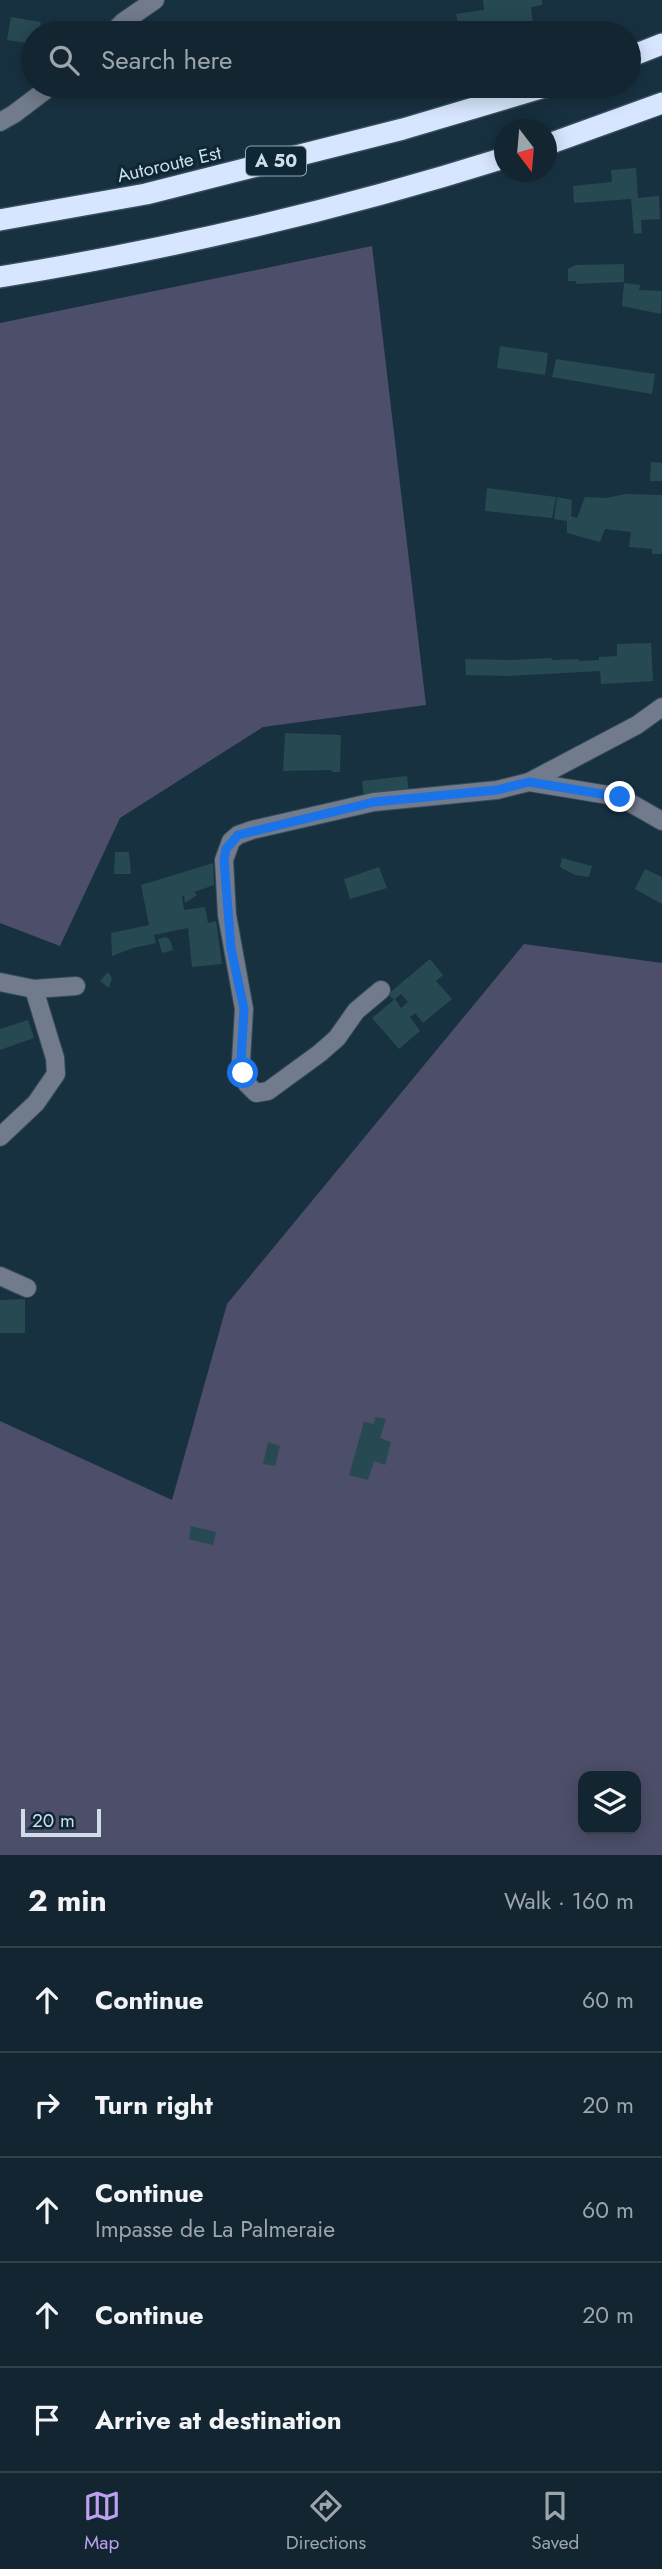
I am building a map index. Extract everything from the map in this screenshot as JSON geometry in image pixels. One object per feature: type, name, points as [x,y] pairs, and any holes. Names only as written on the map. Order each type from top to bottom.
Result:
[{"type":"highway","points":[[641,52],[662,44]]},
{"type":"highway","name":"Autoroute Est","points":[[0,220],[160,191],[403,129],[508,98]]},
{"type":"highway","points":[[557,141],[662,103]]},
{"type":"highway","points":[[0,277],[108,259],[335,208],[494,161]]},
{"type":"street","points":[[124,21],[155,0]]},
{"type":"street","points":[[0,122],[35,98]]},
{"type":"street","points":[[381,990],[356,1011],[337,1038],[268,1091],[256,1093],[247,1084],[241,1061],[244,1009],[228,926],[224,860],[226,849],[238,835],[374,802],[497,790],[529,782],[637,724],[662,707]]},
{"type":"street","points":[[529,782],[620,797],[662,821]]},
{"type":"street","points":[[0,982],[34,989],[76,986]]},
{"type":"street","points":[[0,1137],[36,1103],[56,1074],[55,1058],[34,989]]},
{"type":"street","points":[[0,1276],[27,1288]]},
{"type":"shaded area","points":[[372,246],[426,705],[263,727],[120,818],[60,946],[0,923],[0,323]]},
{"type":"shaded area","points":[[524,944],[662,963],[662,1855],[0,1855],[0,1421],[172,1500],[227,1304]]},
{"type":"building","points":[[483,0],[542,0],[542,5],[531,7],[533,21],[457,21],[456,14],[484,10]]},
{"type":"building","points":[[11,17],[35,21],[21,21],[21,42],[7,40]]},
{"type":"building","points":[[636,168],[638,198],[659,196],[660,219],[641,220],[642,233],[634,234],[631,199],[574,203],[573,186],[612,182],[611,170]]},
{"type":"building","points":[[624,264],[624,282],[576,284],[576,281],[568,281],[568,269],[576,265]]},
{"type":"building","points":[[624,283],[640,285],[639,290],[662,291],[661,314],[622,306]]},
{"type":"building","points":[[500,346],[548,353],[545,375],[497,368]]},
{"type":"building","points":[[556,359],[655,374],[652,394],[552,377]]},
{"type":"building","points":[[651,462],[662,463],[662,481],[650,481]]},
{"type":"building","points":[[487,488],[556,497],[552,518],[485,511]]},
{"type":"building","points":[[626,494],[662,495],[662,554],[652,554],[652,549],[629,547],[631,532],[605,529],[600,542],[567,533],[567,521],[554,519],[557,497],[572,500],[571,516],[577,518],[585,497],[606,498]]},
{"type":"building","points":[[651,643],[653,681],[601,684],[600,671],[508,676],[466,675],[465,659],[599,660],[599,657],[617,656],[617,644]]},
{"type":"building","points":[[285,733],[341,735],[340,772],[283,771]]},
{"type":"building","points":[[407,776],[409,794],[364,799],[362,781]]},
{"type":"building","points":[[115,852],[129,852],[131,874],[114,874]]},
{"type":"building","points":[[562,858],[592,866],[589,877],[575,875],[560,867]]},
{"type":"building","points":[[213,863],[214,885],[194,892],[197,895],[185,903],[182,896],[184,910],[205,907],[208,923],[216,921],[222,964],[192,967],[188,928],[154,935],[156,943],[112,956],[111,933],[149,925],[141,885]]},
{"type":"building","points":[[379,867],[387,888],[350,899],[344,879]]},
{"type":"building","points":[[645,869],[662,877],[662,904],[635,889]]},
{"type":"building","points":[[166,937],[173,950],[162,953],[158,939]]},
{"type":"building","points":[[430,959],[443,975],[436,981],[452,999],[423,1023],[415,1013],[410,1017],[420,1031],[399,1049],[372,1018],[394,1000],[388,994]],"holes":[[[401,994],[408,1002],[401,1008],[395,999]]]},
{"type":"building","points":[[108,972],[112,978],[109,988],[100,981]]},
{"type":"building","points":[[28,1020],[34,1038],[0,1050],[0,1029]]},
{"type":"building","points":[[25,1299],[25,1333],[0,1333],[0,1300]]},
{"type":"building","points":[[375,1417],[386,1419],[380,1438],[391,1442],[385,1465],[374,1461],[368,1480],[349,1475],[364,1422],[374,1424]]},
{"type":"building","points":[[268,1442],[280,1446],[275,1466],[263,1464]]},
{"type":"building","points":[[191,1526],[216,1532],[213,1545],[189,1539]]},
{"type":"route","points":[[243,1073],[241,1061],[244,1009],[231,948],[224,860],[226,849],[238,835],[374,802],[497,790],[529,782],[620,797]]}]
